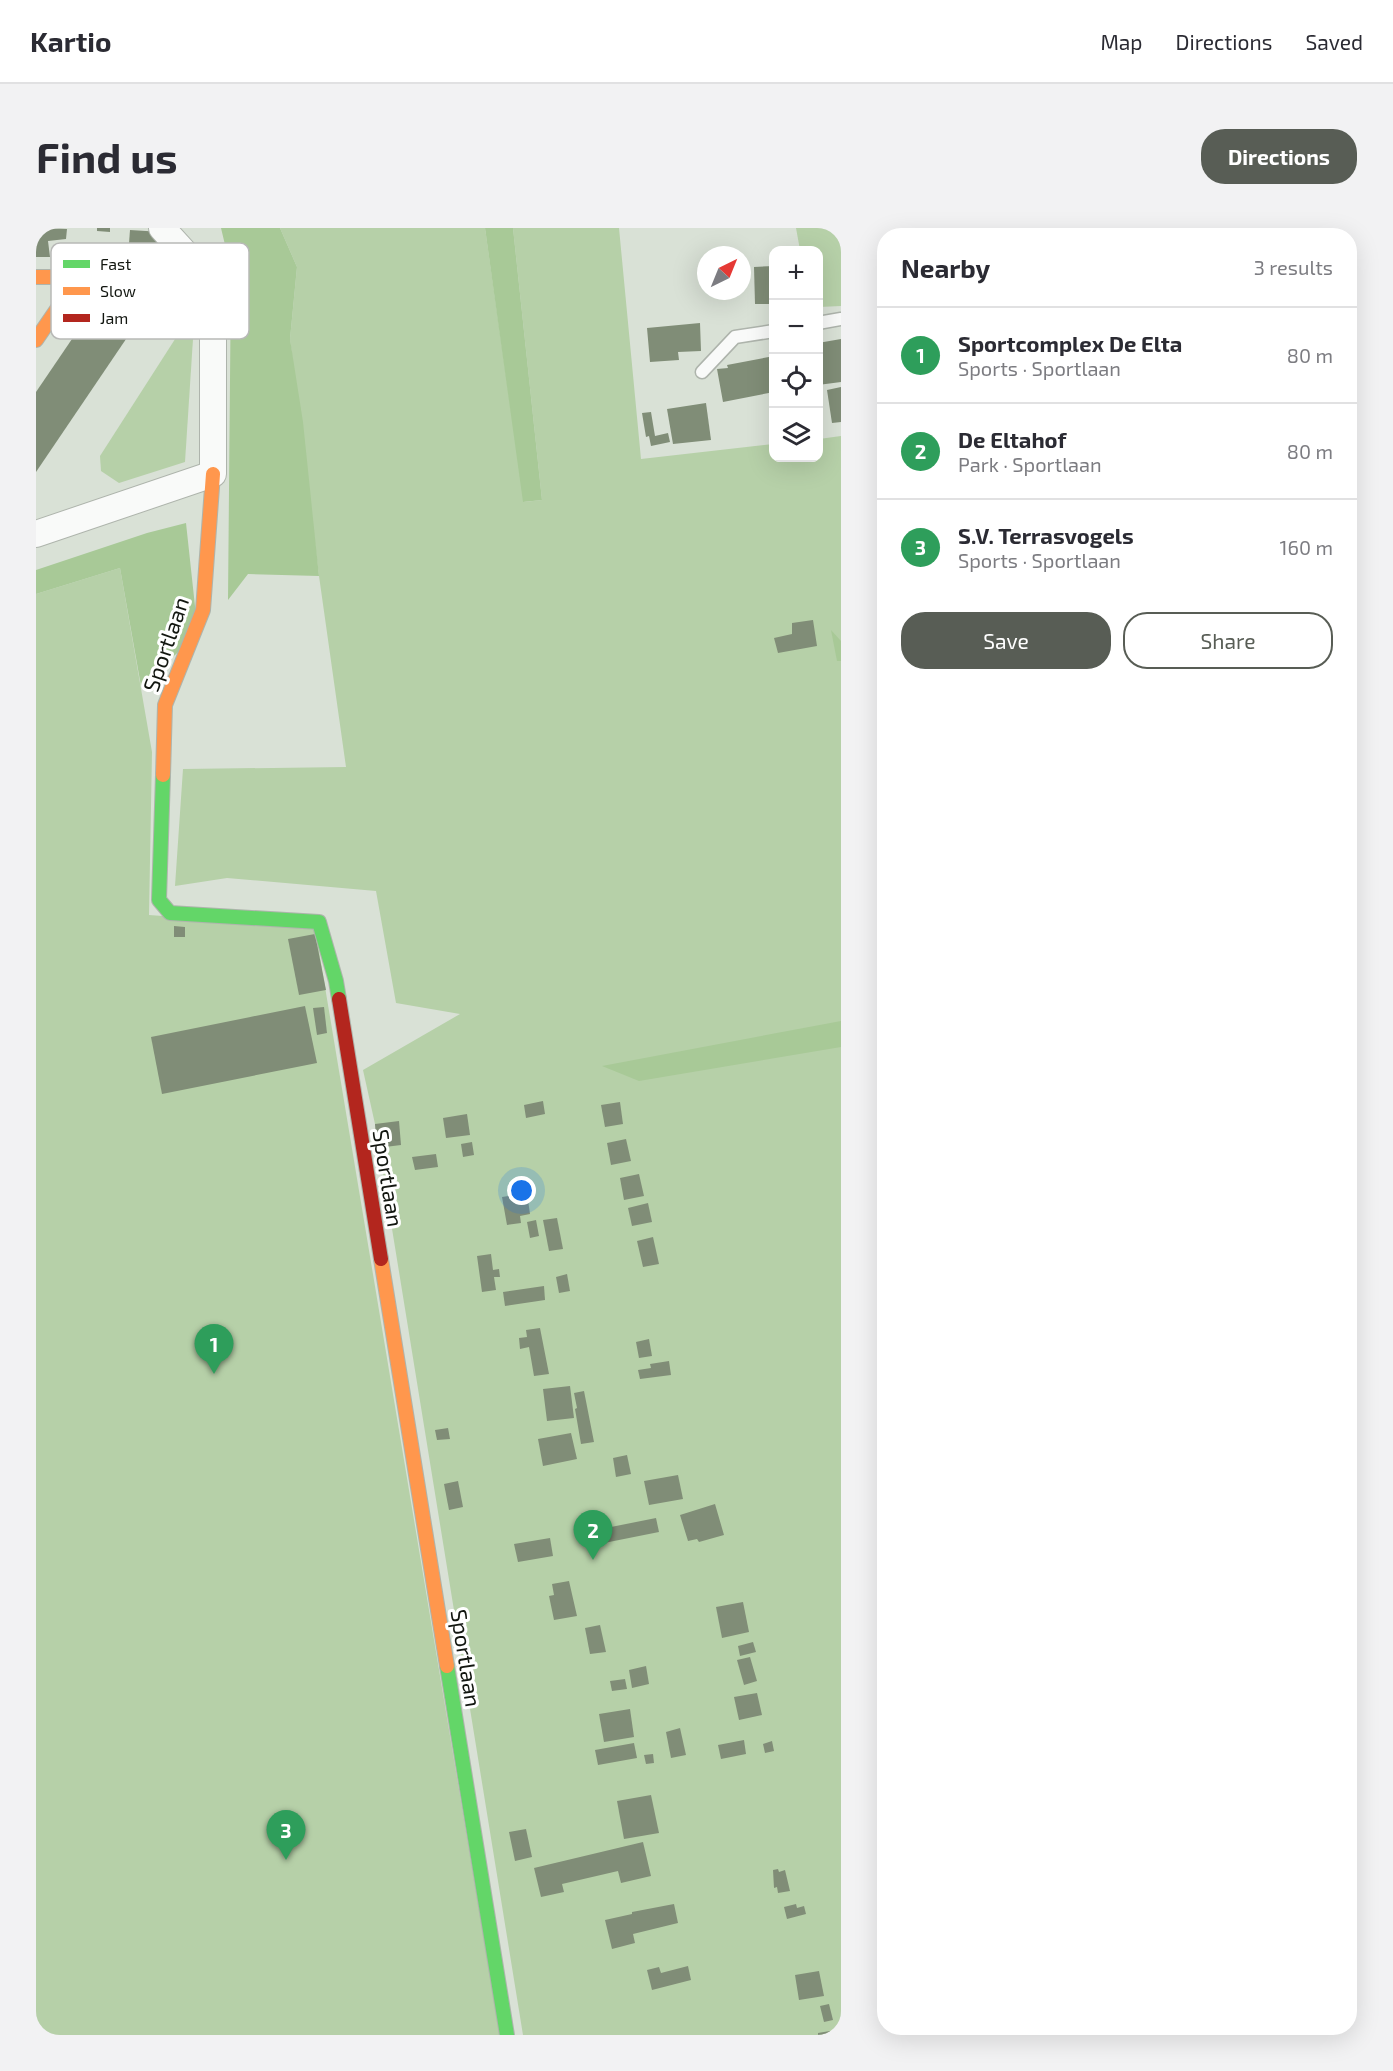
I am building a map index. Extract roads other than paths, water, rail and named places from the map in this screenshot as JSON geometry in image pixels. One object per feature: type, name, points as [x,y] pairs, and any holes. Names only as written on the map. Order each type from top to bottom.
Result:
[{"type":"street","points":[[162,228],[176,243]]},
{"type":"street","points":[[36,340],[51,318]]},
{"type":"street","points":[[36,534],[213,474],[213,339]]},
{"type":"street","name":"Sportlaan","points":[[213,474],[203,610],[165,705],[159,900],[170,913],[319,922],[336,981],[507,2035]]},
{"type":"lane","points":[[823,322],[841,319]]},
{"type":"lane","points":[[702,372],[735,338],[769,332]]},
{"type":"place","name":"Sportcomplex De Elta","points":[[214,1374]]},
{"type":"place","name":"De Eltahof","points":[[593,1560]]},
{"type":"place","name":"S.V. Terrasvogels","points":[[286,1860]]}]
